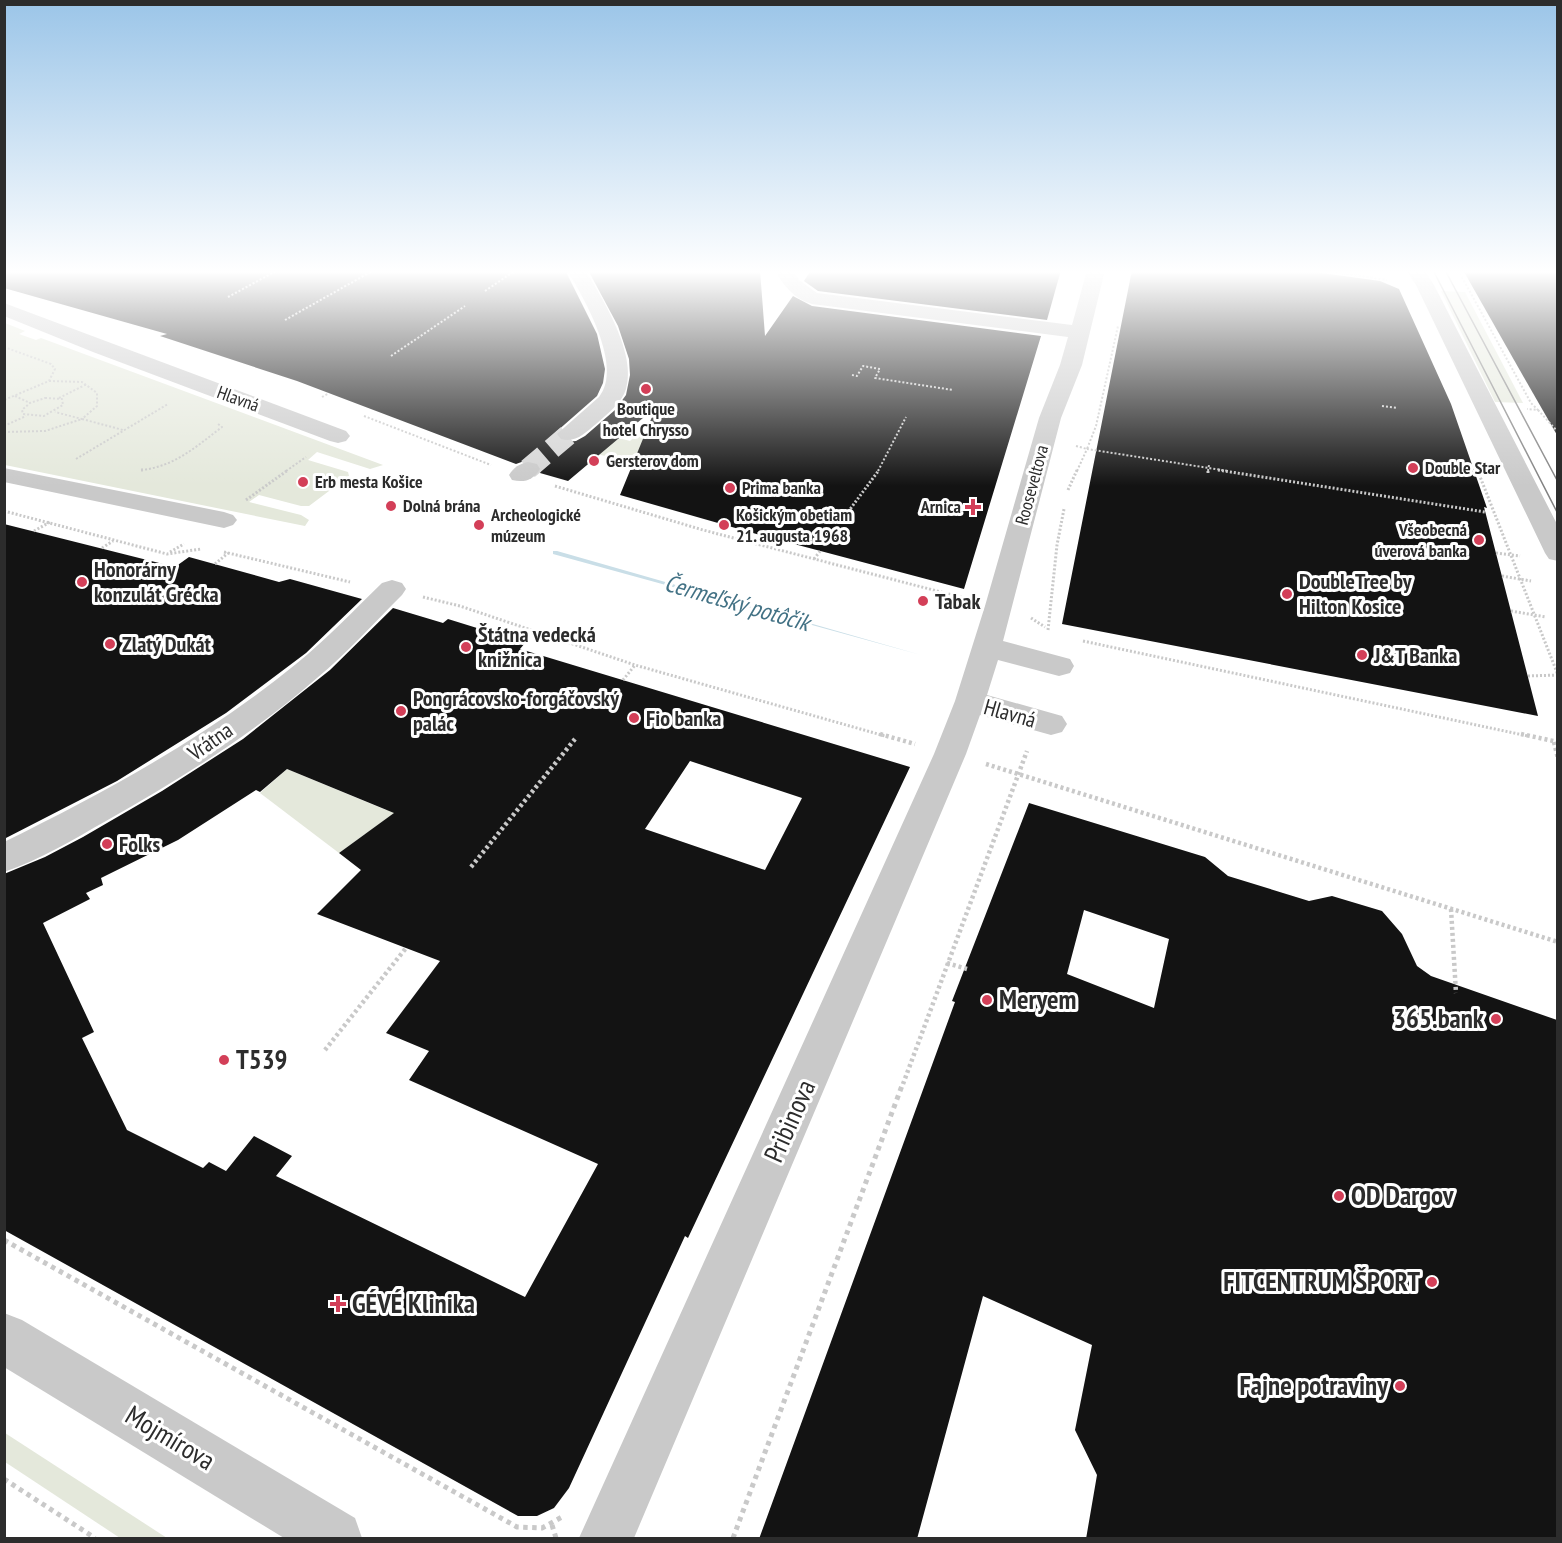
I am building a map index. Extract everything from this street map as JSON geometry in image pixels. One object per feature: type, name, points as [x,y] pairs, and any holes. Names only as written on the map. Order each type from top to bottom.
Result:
[{"type":"street","name":"Hlavná","points":[[85,342],[337,436]]},
{"type":"street","points":[[569,434],[595,413],[615,391],[617,382],[615,351],[611,342]]},
{"type":"street","name":"Rooseveltova","points":[[970,701],[999,606],[1050,418],[1071,365],[1077,342]]},
{"type":"street","points":[[1454,342],[1557,553]]},
{"type":"street","points":[[4,475],[223,519]]},
{"type":"street","name":"Vrátna","points":[[4,858],[125,797],[190,756],[294,682],[392,589]]},
{"type":"street","points":[[987,647],[1059,666]]},
{"type":"street","name":"Hlavná","points":[[970,701],[1051,724]]},
{"type":"street","name":"Pribinova","points":[[606,1539],[950,754],[970,701]]},
{"type":"street","name":"Mojmírova","points":[[4,1338],[335,1539]]},
{"type":"path","points":[[391,356],[412,342]]},
{"type":"path","points":[[1497,342],[1531,404],[1552,423],[1557,432]]},
{"type":"path","points":[[4,347],[51,364],[55,369],[49,381]]},
{"type":"path","points":[[852,375],[857,376],[863,366],[880,369],[875,378],[953,390]]},
{"type":"path","points":[[4,400],[49,381],[73,380],[87,384],[96,390],[98,401],[93,411],[81,419],[45,431],[4,432]]},
{"type":"path","points":[[27,416],[22,410],[30,403],[45,398],[58,398],[87,384]]},
{"type":"path","points":[[14,396],[30,403]]},
{"type":"path","points":[[55,412],[64,403],[58,398]]},
{"type":"path","points":[[83,464],[72,461],[168,404],[174,405]]},
{"type":"path","points":[[1382,406],[1397,408]]},
{"type":"path","points":[[1527,409],[1538,410]]},
{"type":"path","points":[[4,426],[27,416],[55,412],[124,430]]},
{"type":"path","points":[[167,554],[209,530],[337,436],[368,417],[447,449],[704,530],[973,600]]},
{"type":"path","points":[[848,512],[883,465],[906,417]]},
{"type":"path","points":[[130,470],[152,470],[192,450],[222,427],[215,422]]},
{"type":"path","points":[[1068,490],[1087,449],[1485,512]]},
{"type":"path","points":[[1474,464],[1557,675],[1528,676]]},
{"type":"path","points":[[1208,473],[1209,467]]},
{"type":"path","points":[[4,511],[167,554],[199,548],[209,550]]},
{"type":"path","points":[[34,531],[50,522]]},
{"type":"path","points":[[102,548],[112,541]]},
{"type":"path","points":[[814,559],[821,550]]},
{"type":"path","points":[[219,551],[332,579],[392,589],[460,606],[635,664],[1018,774],[1557,942]]},
{"type":"path","points":[[215,564],[229,553]]},
{"type":"path","points":[[1496,553],[1520,556]]},
{"type":"path","points":[[1502,576],[1531,581]]},
{"type":"path","points":[[999,606],[1018,610],[1056,632]]},
{"type":"path","points":[[1511,611],[1546,617]]},
{"type":"path","points":[[1083,640],[1556,742],[1557,759]]},
{"type":"path","points":[[623,680],[635,664]]},
{"type":"path","points":[[471,867],[574,739]]},
{"type":"path","points":[[733,1539],[1018,774]]},
{"type":"path","points":[[1451,909],[1456,993]]},
{"type":"path","points":[[325,1050],[406,948]]},
{"type":"path","points":[[946,963],[967,969]]},
{"type":"path","points":[[4,1240],[517,1527],[542,1528],[552,1525],[569,1509]]},
{"type":"path","points":[[4,1479],[95,1539]]},
{"type":"path","points":[[552,1525],[557,1539]]},
{"type":"shaded area","points":[[5,342],[52,342],[383,465],[370,469],[317,452],[308,460],[348,472],[349,476],[309,506],[259,495],[249,502],[301,515],[309,520],[305,526],[5,465]]},
{"type":"shaded area","points":[[1466,342],[1491,342],[1523,403],[1495,402]]},
{"type":"shaded area","points":[[641,430],[679,439],[650,467],[597,454],[615,437],[630,441]]},
{"type":"shaded area","points":[[287,769],[386,810],[390,808],[418,824],[388,848],[365,834],[339,853],[260,793]]},
{"type":"shaded area","points":[[5,1433],[167,1538],[120,1538],[5,1462]]},
{"type":"water","name":"Čermeľský potôčik","points":[[553,551],[557,551],[921,655],[553,554]]},
{"type":"building","points":[[178,342],[599,342],[605,369],[603,383],[597,396],[556,432],[559,440],[566,442],[576,441],[585,436],[615,410],[626,395],[630,375],[629,359],[623,342],[1039,342],[964,589],[620,495],[656,407],[568,481],[540,473],[542,468],[537,462],[527,460],[516,464],[297,381]]},
{"type":"building","name":"DoubleTree by Hilton Kosice","points":[[1118,342],[1423,342],[1451,404],[1487,508],[1484,507],[1538,716],[1062,624]]},
{"type":"building","points":[[1504,342],[1557,342],[1557,435]]},
{"type":"building","points":[[4,524],[175,567],[189,557],[279,582],[290,579],[362,599],[306,653],[226,713],[117,781],[4,839]]},
{"type":"building","points":[[393,608],[443,623],[448,619],[525,643],[520,649],[910,767],[688,1238],[685,1236],[569,1488],[554,1508],[537,1516],[518,1516],[4,1230],[4,874],[45,857],[162,791],[243,739],[330,670]],"holes":[[[690,761],[802,798],[765,870],[645,829]],[[287,769],[394,813],[339,853],[361,870],[317,914],[440,961],[386,1033],[429,1051],[409,1080],[598,1164],[525,1297],[276,1176],[292,1156],[254,1136],[226,1171],[209,1162],[203,1168],[127,1130],[82,1038],[94,1032],[43,923],[90,899],[86,893],[103,885],[101,878],[178,840],[256,790],[260,792]]]},
{"type":"building","name":"OD Dargov","points":[[1029,803],[1205,857],[1228,876],[1309,901],[1332,896],[1382,911],[1402,934],[1417,966],[1431,976],[1557,1020],[1557,1539],[1086,1539],[1097,1475],[1075,1430],[1092,1345],[983,1296],[917,1539],[759,1539],[955,1002],[952,1001]],"holes":[[[1084,910],[1169,939],[1154,1008],[1067,974]]]},
{"type":"tunnel","points":[[528,469],[569,434]]},
{"type":"tram line","points":[[1470,342],[1558,514]]},
{"type":"tram line","points":[[1483,342],[1558,482]]},
{"type":"place","name":"Boutique hotel Chrysso","points":[[646,389]]},
{"type":"place","name":"Gersterov dom","points":[[594,461]]},
{"type":"place","name":"Double Star","points":[[1413,468]]},
{"type":"place","name":"Erb mesta Košice","points":[[303,482]]},
{"type":"place","name":"Prima banka","points":[[730,488]]},
{"type":"place","name":"Dolná brána","points":[[391,506]]},
{"type":"place","name":"Arnica","points":[[973,507]]},
{"type":"place","name":"Archeologické múzeum","points":[[479,525]]},
{"type":"place","name":"Košickým obetiam 21. augusta 1968","points":[[724,525]]},
{"type":"place","name":"Všeobecná úverová banka","points":[[1479,540]]},
{"type":"place","name":"Honorárny konzulát Grécka","points":[[82,582]]},
{"type":"place","name":"DoubleTree by Hilton Kosice","points":[[1287,594]]},
{"type":"place","name":"Tabak","points":[[923,601]]},
{"type":"place","name":"Zlatý Dukát","points":[[110,644]]},
{"type":"place","name":"Štátna vedecká knižnica","points":[[466,647]]},
{"type":"place","name":"J&T Banka","points":[[1362,655]]},
{"type":"place","name":"Pongrácovsko-forgáčovský palác","points":[[401,711]]},
{"type":"place","name":"Fio banka","points":[[634,718]]},
{"type":"place","name":"Folks","points":[[107,844]]},
{"type":"place","name":"Meryem","points":[[987,1000]]},
{"type":"place","name":"365.bank","points":[[1496,1019]]},
{"type":"place","name":"T539","points":[[224,1060]]},
{"type":"place","name":"OD Dargov","points":[[1339,1196]]},
{"type":"place","name":"FITCENTRUM ŠPORT","points":[[1432,1282]]},
{"type":"place","name":"GÉVÉ Klinika","points":[[338,1304]]},
{"type":"place","name":"Fajne potraviny","points":[[1400,1386]]}]
